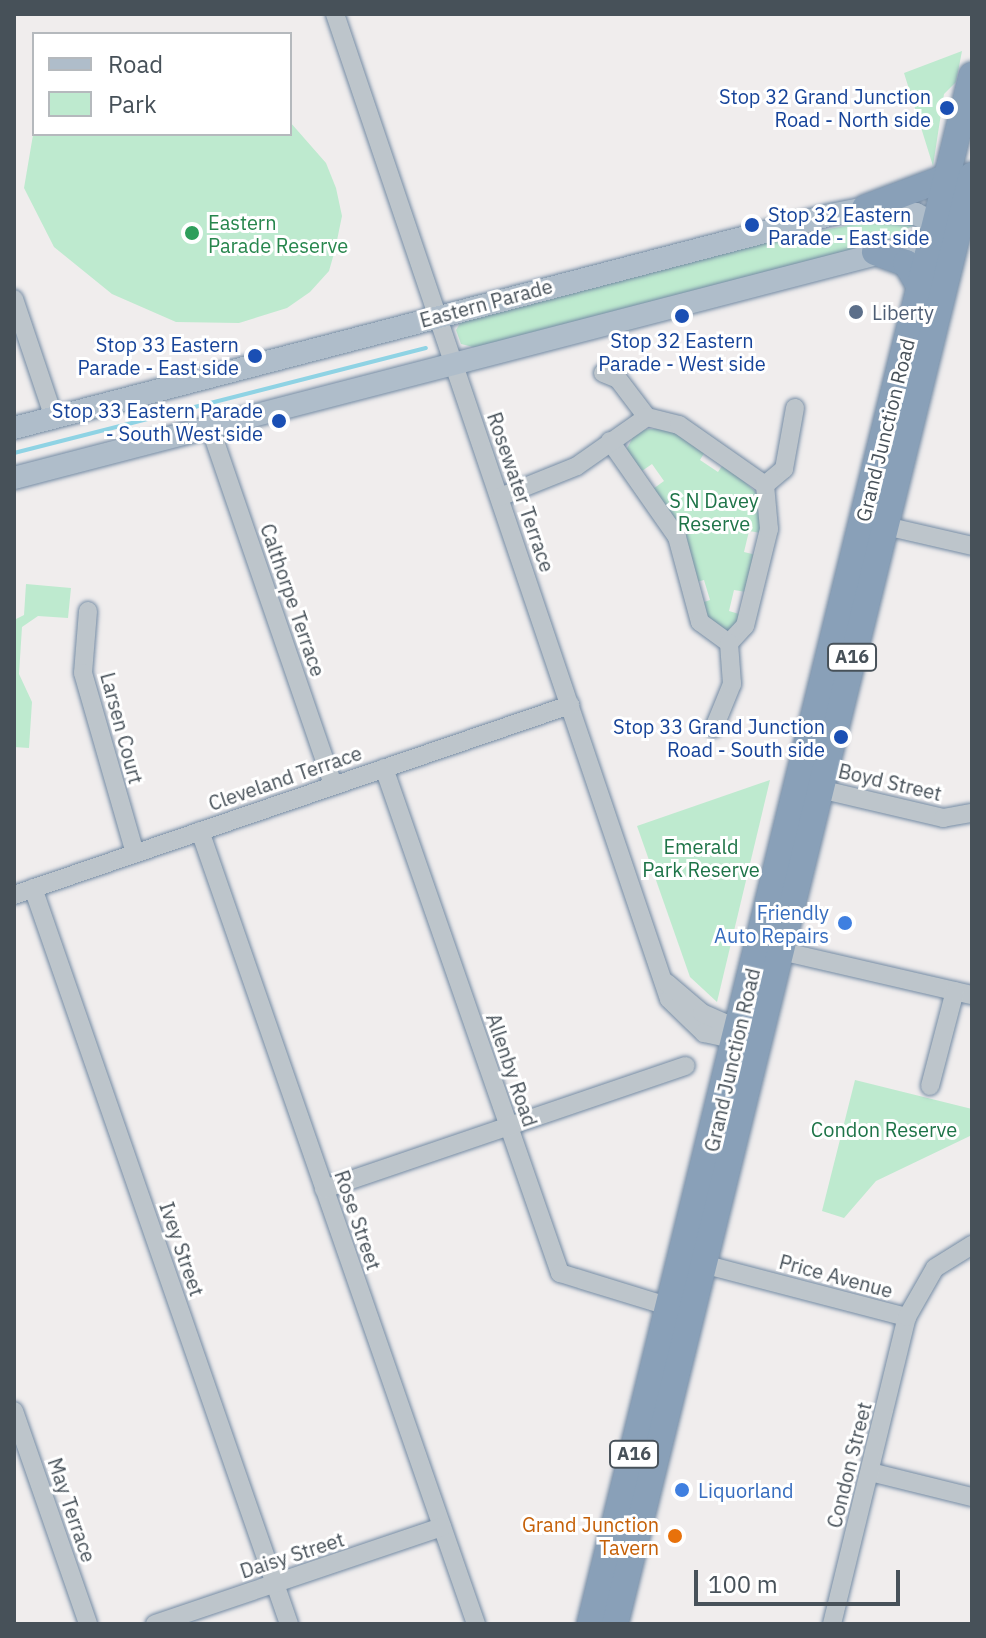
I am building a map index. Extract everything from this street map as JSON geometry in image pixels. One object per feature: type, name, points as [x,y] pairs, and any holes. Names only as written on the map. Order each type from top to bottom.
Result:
[{"type":"highway","name":"Grand Junction Road","points":[[873,523],[920,287],[959,176],[972,75]]},
{"type":"highway","points":[[865,208],[959,176]]},
{"type":"highway","name":"Grand Junction Road","points":[[616,1624],[682,1310],[745,1037],[810,786],[941,232]]},
{"type":"highway","points":[[875,252],[906,263],[920,287]]},
{"type":"highway","name":"Grand Junction Road","points":[[590,1624],[682,1310]]},
{"type":"main road","name":"Eastern Parade","points":[[14,428],[865,208],[941,232]]},
{"type":"main road","points":[[14,478],[211,430],[941,232]]},
{"type":"street","name":"Rosewater Terrace","points":[[335,14],[667,983],[682,1017],[704,1033],[745,1037]]},
{"type":"street","points":[[14,299],[54,418]]},
{"type":"street","points":[[603,373],[618,379],[647,417],[679,425],[765,485],[769,529],[745,626],[729,643],[732,684],[714,728]]},
{"type":"street","points":[[765,485],[784,469],[795,408]]},
{"type":"street","points":[[500,497],[577,466],[647,417]]},
{"type":"street","name":"Calthorpe Terrace","points":[[211,430],[333,785]]},
{"type":"street","points":[[610,441],[670,524],[700,622],[729,643]]},
{"type":"street","points":[[873,523],[972,546]]},
{"type":"street","name":"Larsen Court","points":[[88,611],[83,673],[135,853]]},
{"type":"street","name":"Cleveland Terrace","points":[[14,895],[570,705]]},
{"type":"street","name":"Allenby Road","points":[[384,768],[560,1273],[682,1310]]},
{"type":"street","name":"Boyd Street","points":[[810,786],[943,818],[972,813]]},
{"type":"street","name":"Rose Street","points":[[200,831],[476,1624]]},
{"type":"street","name":"Ivey Street","points":[[33,888],[289,1624]]},
{"type":"street","points":[[770,948],[963,993],[930,1086]]},
{"type":"street","points":[[324,1189],[686,1066]]},
{"type":"street","name":"Price Avenue","points":[[694,1261],[907,1317],[935,1268],[972,1245]]},
{"type":"street","name":"Condon Street","points":[[832,1624],[907,1317]]},
{"type":"street","name":"May Terrace","points":[[14,1411],[20,1446],[88,1624]]},
{"type":"street","points":[[870,1472],[972,1497]]},
{"type":"street","name":"Daisy Street","points":[[155,1624],[442,1527]]},
{"type":"green space","points":[[962,51],[956,82],[944,94],[933,166],[904,73]]},
{"type":"green space","name":"Eastern Parade Reserve","points":[[292,124],[326,163],[342,216],[329,271],[310,292],[287,308],[239,323],[176,322],[112,294],[54,247],[24,188],[33,136],[292,136]]},
{"type":"green space","points":[[886,218],[914,225],[888,240],[477,348],[461,344],[456,330],[462,320],[762,242]]},
{"type":"green space","name":"S N Davey Reserve","points":[[668,428],[706,450],[700,460],[718,472],[724,463],[759,495],[761,533],[749,531],[744,552],[756,555],[746,592],[734,590],[729,611],[739,614],[736,630],[720,634],[698,604],[710,600],[704,580],[693,583],[653,489],[664,481],[652,464],[642,471],[626,450],[637,430]]},
{"type":"green space","points":[[26,584],[71,588],[68,618],[38,616],[22,627],[19,674],[32,702],[29,748],[14,747],[14,620],[24,615]]},
{"type":"green space","name":"Emerald Park Reserve","points":[[770,780],[717,1002],[690,977],[637,826]]},
{"type":"green space","name":"Condon Reserve","points":[[855,1080],[972,1109],[972,1135],[876,1181],[844,1218],[822,1211]]},
{"type":"waterway","points":[[14,453],[426,348]]},
{"type":"place","name":"Stop 32 Grand Junction Road - North side","points":[[947,108]]},
{"type":"place","name":"Stop 32 Eastern Parade - East side","points":[[752,225]]},
{"type":"place","name":"Eastern Parade Reserve","points":[[192,233]]},
{"type":"place","name":"Liberty","points":[[856,312]]},
{"type":"place","name":"Stop 32 Eastern Parade - West side","points":[[682,316]]},
{"type":"place","name":"Stop 33 Eastern Parade - East side","points":[[255,356]]},
{"type":"place","name":"Stop 33 Eastern Parade - South West side","points":[[279,421]]},
{"type":"place","name":"Stop 33 Grand Junction Road - South side","points":[[841,737]]},
{"type":"place","name":"Friendly Auto Repairs","points":[[845,923]]},
{"type":"place","name":"Liquorland","points":[[682,1490]]},
{"type":"place","name":"Grand Junction Tavern","points":[[675,1536]]}]
